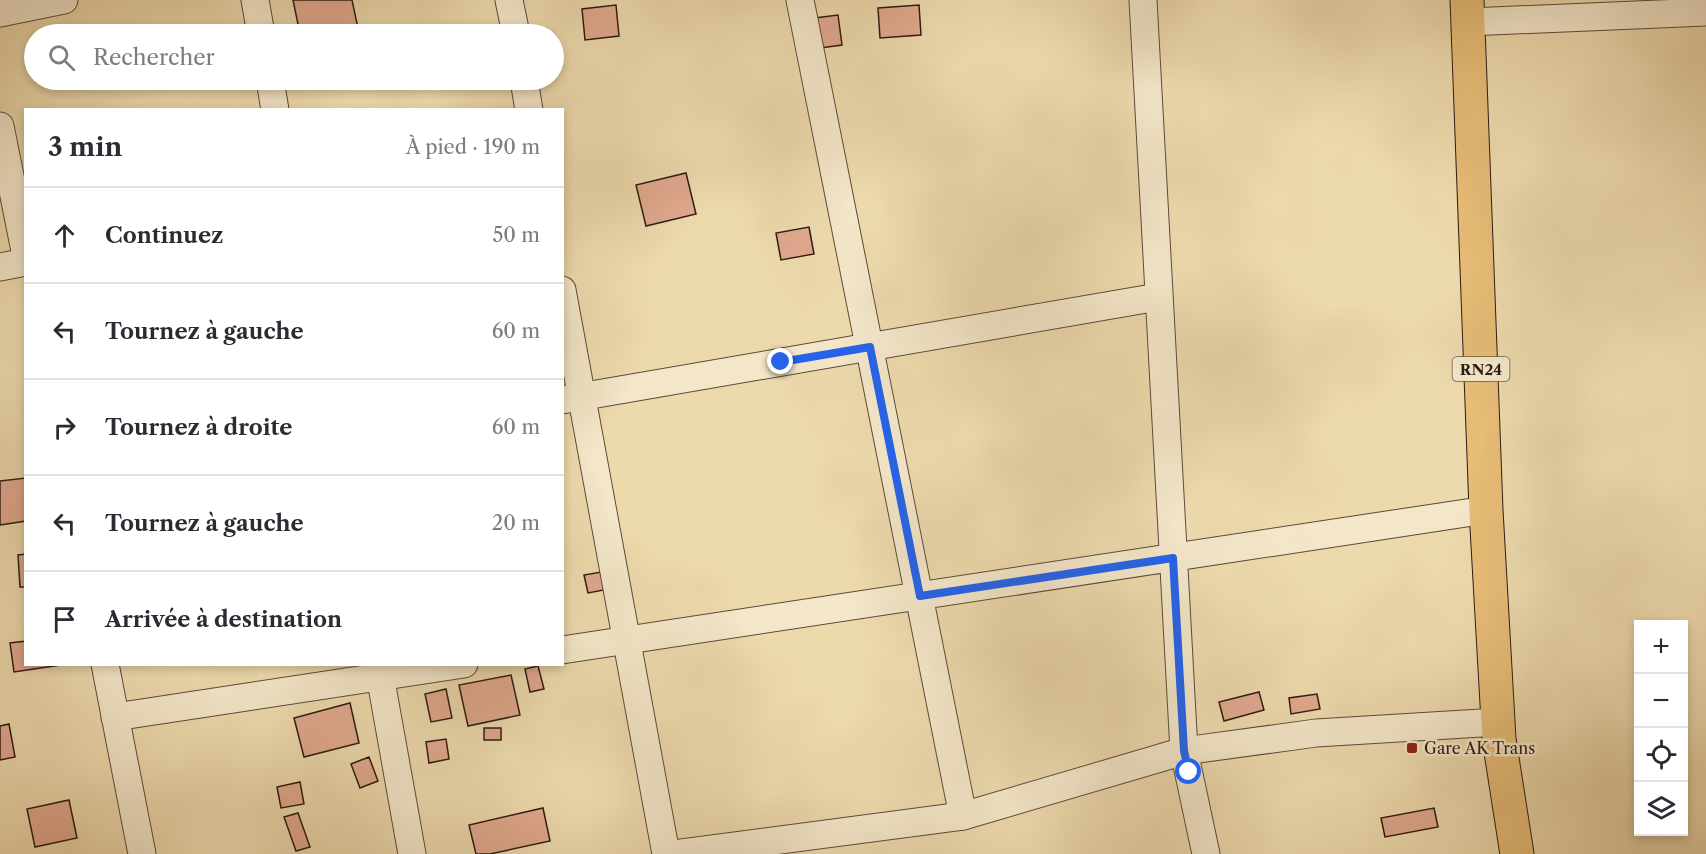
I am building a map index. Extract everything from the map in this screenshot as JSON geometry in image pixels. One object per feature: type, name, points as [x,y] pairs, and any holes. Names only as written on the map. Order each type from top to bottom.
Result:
[{"type":"main road","name":"RN24","points":[[1468,11],[1486,510],[1498,722],[1516,854]]},
{"type":"street","points":[[0,13],[64,0]]},
{"type":"street","points":[[255,0],[259,24]]},
{"type":"street","points":[[509,0],[514,24]]},
{"type":"street","points":[[800,0],[963,816]]},
{"type":"street","points":[[1143,0],[1184,751],[1206,854]]},
{"type":"street","points":[[1468,11],[1671,7],[1706,12]]},
{"type":"street","points":[[272,90],[275,108]]},
{"type":"street","points":[[526,90],[529,108]]},
{"type":"street","points":[[0,126],[24,246]]},
{"type":"street","points":[[0,267],[24,262]]},
{"type":"street","points":[[572,398],[1158,297]]},
{"type":"street","points":[[564,312],[572,398],[627,640],[666,854]]},
{"type":"street","points":[[564,650],[1486,510]]},
{"type":"street","points":[[105,666],[142,854]]},
{"type":"street","points":[[115,717],[379,671],[440,666]]},
{"type":"street","points":[[379,671],[412,854]]},
{"type":"street","points":[[674,854],[963,816],[1184,751],[1316,733],[1498,722]]},
{"type":"building","points":[[293,0],[352,0],[357,24],[298,24]]},
{"type":"building","points":[[616,5],[619,36],[585,40],[582,9]]},
{"type":"building","points":[[919,5],[921,35],[880,38],[878,8]]},
{"type":"building","points":[[838,15],[842,45],[820,48],[815,18]]},
{"type":"building","points":[[686,173],[696,214],[646,226],[636,185]]},
{"type":"building","points":[[809,227],[814,254],[781,260],[776,233]]},
{"type":"building","points":[[24,478],[24,521],[0,525],[0,481]]},
{"type":"building","points":[[24,554],[24,587],[20,587],[18,555]]},
{"type":"building","points":[[601,572],[604,590],[588,593],[584,575]]},
{"type":"building","points":[[24,641],[24,666],[54,666],[14,672],[10,643]]},
{"type":"building","points":[[538,666],[544,689],[530,692],[525,669]]},
{"type":"building","points":[[511,675],[520,715],[468,726],[459,685]]},
{"type":"building","points":[[446,689],[452,718],[431,722],[425,694]]},
{"type":"building","points":[[1259,692],[1264,710],[1224,721],[1219,702]]},
{"type":"building","points":[[1317,694],[1320,709],[1291,714],[1289,698]]},
{"type":"building","points":[[350,703],[359,743],[304,757],[294,718]]},
{"type":"building","points":[[9,724],[15,757],[0,760],[0,726]]},
{"type":"building","points":[[484,728],[501,728],[501,740],[484,740]]},
{"type":"building","points":[[446,739],[449,759],[429,763],[426,742]]},
{"type":"building","points":[[369,757],[378,781],[360,788],[351,764]]},
{"type":"building","points":[[300,782],[304,804],[281,808],[277,787]]},
{"type":"building","points":[[69,800],[77,838],[35,847],[27,809]]},
{"type":"building","points":[[543,808],[550,841],[490,854],[476,854],[469,825]]},
{"type":"building","points":[[1434,808],[1438,827],[1385,837],[1381,818]]},
{"type":"building","points":[[298,813],[310,847],[296,851],[284,817]]},
{"type":"place","name":"Gare AK Trans","points":[[1412,748]]},
{"type":"route","points":[[781,362],[870,347],[920,596],[1173,558],[1184,751],[1189,772]]}]
